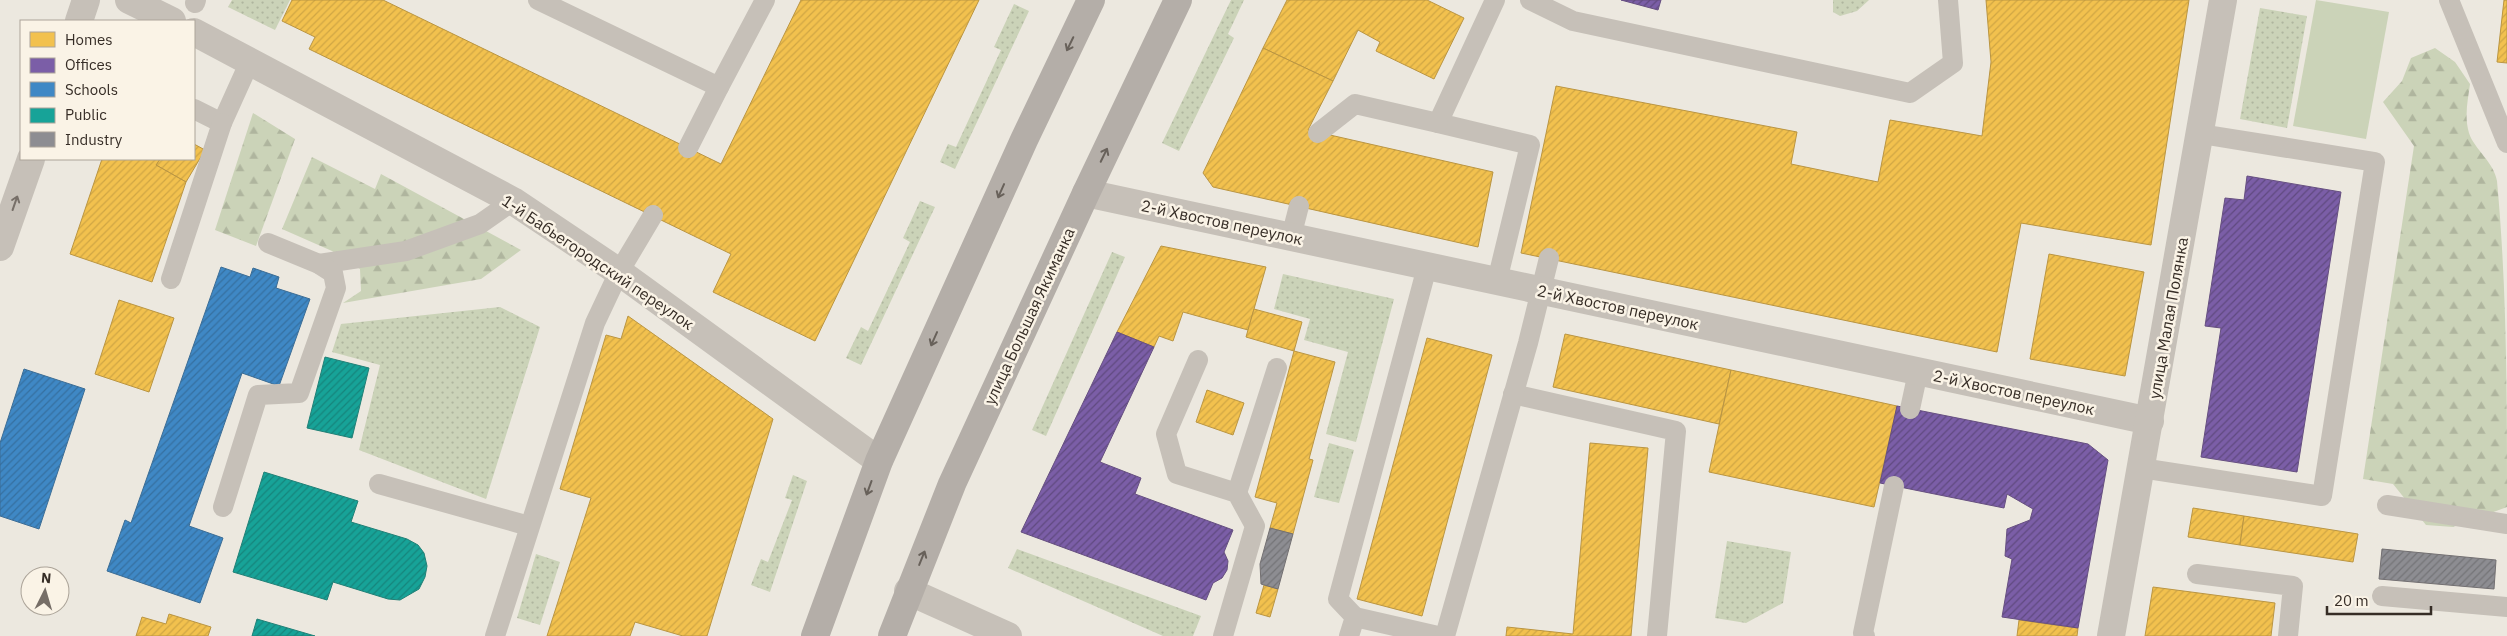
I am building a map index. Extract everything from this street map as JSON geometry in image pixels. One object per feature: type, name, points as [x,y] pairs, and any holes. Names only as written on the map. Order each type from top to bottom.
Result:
[{"type":"main road","points":[[815,636],[879,461],[1024,140],[1091,0]]},
{"type":"main road","name":"улица Большая Якиманка","points":[[892,636],[908,591],[952,484],[1086,193],[1178,0]]},
{"type":"street","points":[[79,20],[86,0]]},
{"type":"street","points":[[129,0],[170,20]]},
{"type":"street","name":"улица Малая Полянка","points":[[2111,636],[2223,0]]},
{"type":"street","name":"1-й Бабьегородский переулок","points":[[195,33],[513,201],[619,272],[879,461]]},
{"type":"street","points":[[0,247],[31,160]]},
{"type":"street","name":"2-й Хвостов переулок","points":[[1086,193],[2150,421]]},
{"type":"street","points":[[908,591],[1008,636]]},
{"type":"lane","points":[[538,0],[719,87]]},
{"type":"lane","points":[[688,148],[765,0]]},
{"type":"lane","points":[[1438,124],[1495,0]]},
{"type":"lane","points":[[1530,0],[1573,22],[1910,93],[1953,63],[1948,0]]},
{"type":"lane","points":[[2449,0],[2507,143]]},
{"type":"lane","points":[[171,279],[222,123],[250,61]]},
{"type":"lane","points":[[1318,133],[1355,104],[1530,145],[1497,281]]},
{"type":"lane","points":[[195,110],[222,123]]},
{"type":"lane","points":[[2141,468],[2322,496],[2375,162],[2200,134]]},
{"type":"lane","points":[[318,264],[406,251],[480,224],[513,201]]},
{"type":"lane","points":[[1291,237],[1298,206]]},
{"type":"lane","points":[[495,636],[596,323],[619,272],[653,215]]},
{"type":"lane","points":[[223,508],[258,396],[299,393],[336,288],[333,273],[318,264],[268,243]]},
{"type":"lane","points":[[1446,636],[1542,291],[1549,258]]},
{"type":"lane","points":[[1427,266],[1338,599],[1352,627],[1438,636]]},
{"type":"lane","points":[[1198,360],[1166,434],[1177,474],[1237,493],[1255,526],[1223,636]]},
{"type":"lane","points":[[1237,493],[1277,368]]},
{"type":"lane","points":[[1910,409],[1918,372]]},
{"type":"lane","points":[[1513,394],[1676,431],[1657,636]]},
{"type":"lane","points":[[378,484],[529,526]]},
{"type":"lane","points":[[1865,636],[1863,633],[1894,486]]},
{"type":"lane","points":[[2387,505],[2507,524]]},
{"type":"lane","points":[[2197,574],[2294,586],[2288,636]]},
{"type":"lane","points":[[2382,596],[2507,607]]},
{"type":"green space","points":[[232,0],[290,0],[275,30],[228,7]]},
{"type":"green space","points":[[1231,0],[1244,0],[1228,34],[1234,38],[1179,151],[1162,143]]},
{"type":"green space","points":[[1833,0],[1869,0],[1857,11],[1840,16],[1833,12]]},
{"type":"green space","points":[[2316,0],[2389,12],[2366,139],[2293,126]]},
{"type":"green space","points":[[1014,4],[1029,11],[955,169],[940,162],[948,144],[956,147],[1001,50],[994,47]]},
{"type":"green space","points":[[2260,8],[2307,16],[2287,128],[2240,119]]},
{"type":"green space","points":[[2435,48],[2455,62],[2470,84],[2467,102],[2469,133],[2475,145],[2492,168],[2497,181],[2505,303],[2507,507],[2453,527],[2426,525],[2393,484],[2363,479],[2414,146],[2383,102],[2402,81],[2411,58]]},
{"type":"green space","points":[[253,113],[295,139],[256,246],[215,230]]},
{"type":"green space","points":[[312,157],[375,189],[381,174],[521,250],[481,279],[343,303],[361,291],[360,269],[332,251],[282,229]]},
{"type":"green space","points":[[920,201],[935,207],[861,365],[846,358],[861,327],[868,331],[910,242],[903,238]]},
{"type":"green space","points":[[1112,252],[1125,257],[1046,436],[1032,430]]},
{"type":"green space","points":[[1283,274],[1394,299],[1356,442],[1326,434],[1348,352],[1304,340],[1310,319],[1274,309]]},
{"type":"green space","points":[[500,307],[540,327],[486,499],[359,450],[380,365],[332,352],[341,324]]},
{"type":"green space","points":[[1329,443],[1354,450],[1339,503],[1314,497]]},
{"type":"green space","points":[[793,475],[807,481],[770,592],[751,585],[761,559],[768,562],[792,500],[785,498]]},
{"type":"green space","points":[[1727,541],[1791,552],[1783,603],[1746,623],[1715,618]]},
{"type":"green space","points":[[1017,549],[1201,616],[1193,636],[1163,636],[1008,568]]},
{"type":"green space","points":[[536,554],[560,562],[540,625],[517,618]]},
{"type":"building: Homes","points":[[292,0],[383,0],[721,164],[801,0],[979,0],[815,341],[713,292],[731,254],[309,49],[315,37],[282,21]]},
{"type":"building: Homes","points":[[1287,0],[1427,0],[1464,18],[1434,79],[1376,51],[1380,42],[1358,30],[1333,81],[1263,48]]},
{"type":"building: Homes","points":[[1986,0],[2189,0],[2151,245],[2021,223],[1997,352],[1521,253],[1556,86],[1797,132],[1791,164],[1878,182],[1890,120],[1982,136],[1991,62]]},
{"type":"building: Homes","points":[[2504,0],[2507,0],[2507,63],[2497,62]]},
{"type":"building: Homes","points":[[1263,48],[1333,81],[1308,130],[1493,172],[1478,247],[1213,187],[1203,173]]},
{"type":"building: Homes","points":[[195,145],[205,150],[186,182],[156,165],[159,160],[195,160]]},
{"type":"building: Homes","points":[[102,160],[159,160],[156,165],[186,182],[152,282],[70,254]]},
{"type":"building: Homes","points":[[1161,246],[1266,267],[1248,330],[1183,312],[1173,341],[1159,336],[1154,347],[1117,332]]},
{"type":"building: Homes","points":[[2049,254],[2144,272],[2125,376],[2030,359]]},
{"type":"building: Homes","points":[[119,300],[174,318],[149,392],[95,374]]},
{"type":"building: Homes","points":[[1254,309],[1302,322],[1294,351],[1246,337]]},
{"type":"building: Homes","points":[[628,316],[773,419],[707,636],[683,636],[635,622],[630,636],[547,636],[591,498],[560,489],[606,335],[621,339]]},
{"type":"building: Homes","points":[[1565,334],[1731,370],[1719,424],[1553,387]]},
{"type":"building: Homes","points":[[1427,338],[1492,355],[1422,616],[1357,599]]},
{"type":"building: Homes","points":[[1294,351],[1335,362],[1309,459],[1313,460],[1293,534],[1270,528],[1277,503],[1255,497]]},
{"type":"building: Homes","points":[[1731,370],[1897,406],[1874,507],[1709,472]]},
{"type":"building: Homes","points":[[1207,390],[1244,403],[1233,435],[1196,422]]},
{"type":"building: Homes","points":[[1590,443],[1648,448],[1631,636],[1506,636],[1507,627],[1573,634]]},
{"type":"building: Homes","points":[[2193,508],[2244,516],[2240,545],[2188,537]]},
{"type":"building: Homes","points":[[2244,516],[2358,534],[2353,562],[2240,545]]},
{"type":"building: Homes","points":[[1264,585],[1278,589],[1270,617],[1256,613]]},
{"type":"building: Homes","points":[[2153,587],[2275,603],[2271,636],[2145,636]]},
{"type":"building: Homes","points":[[169,614],[211,627],[208,636],[136,636],[142,617],[166,624]]},
{"type":"building: Homes","points":[[2019,620],[2078,628],[2077,636],[2017,636]]},
{"type":"building: Offices","points":[[1621,0],[1661,0],[1658,10]]},
{"type":"building: Offices","points":[[2247,176],[2341,192],[2297,472],[2201,457],[2221,328],[2205,326],[2225,198],[2244,200]]},
{"type":"building: Offices","points":[[1117,332],[1154,347],[1100,462],[1141,478],[1135,494],[1233,530],[1224,552],[1228,561],[1227,570],[1222,578],[1213,583],[1206,600],[1021,532]]},
{"type":"building: Offices","points":[[1897,406],[2088,444],[2108,460],[2078,628],[2002,617],[2012,559],[2005,556],[2007,529],[2030,520],[2033,509],[2007,494],[2004,508],[1880,483]]},
{"type":"building: Schools","points":[[221,267],[250,277],[253,268],[279,277],[276,288],[310,299],[279,386],[242,373],[189,526],[223,538],[200,603],[107,571],[125,520],[131,523]]},
{"type":"building: Schools","points":[[24,369],[85,389],[39,529],[0,516],[0,443]]},
{"type":"building: Public","points":[[325,357],[369,368],[352,438],[307,428]]},
{"type":"building: Public","points":[[264,472],[358,501],[351,522],[407,539],[418,545],[424,553],[427,566],[425,577],[419,589],[400,600],[388,599],[333,582],[327,600],[233,572]]},
{"type":"building: Public","points":[[257,619],[315,636],[252,636]]},
{"type":"building: Industry","points":[[1270,528],[1293,534],[1278,589],[1261,584],[1260,564]]},
{"type":"building: Industry","points":[[2382,549],[2496,560],[2494,589],[2379,579]]}]
